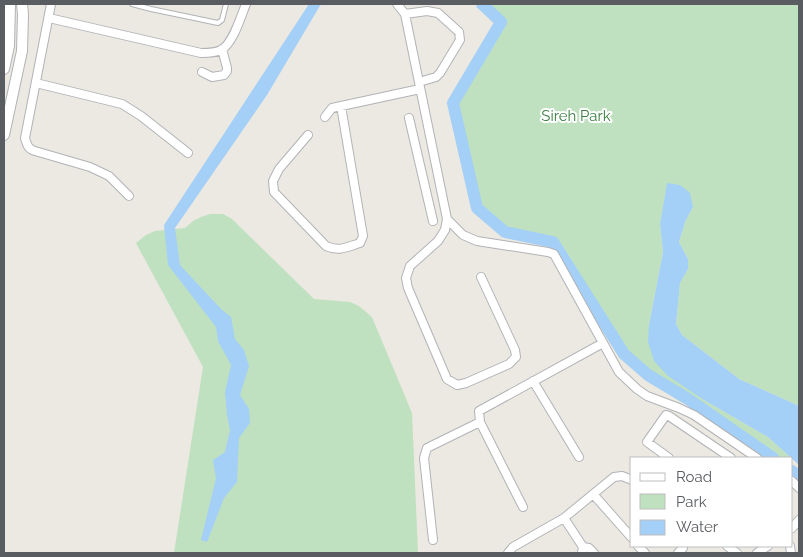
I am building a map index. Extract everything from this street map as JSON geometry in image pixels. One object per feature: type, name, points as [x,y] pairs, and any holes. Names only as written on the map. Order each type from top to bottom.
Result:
[{"type":"street","points":[[4,69],[9,46],[10,4]]},
{"type":"street","points":[[4,135],[22,51],[22,4]]},
{"type":"street","points":[[51,4],[25,138],[27,146],[31,150],[90,167],[109,176],[129,196]]},
{"type":"street","points":[[49,18],[201,53],[222,49],[231,39],[246,4]]},
{"type":"street","points":[[397,4],[405,14],[447,218],[445,230],[438,241],[410,266],[406,278],[408,288],[447,379],[457,385],[466,383],[509,364],[516,357],[515,350],[481,277]]},
{"type":"street","points":[[325,118],[332,108],[420,85],[440,74],[460,40],[459,32],[438,13],[427,11],[405,14]]},
{"type":"street","points":[[202,72],[212,77],[224,74],[227,71],[222,49]]},
{"type":"street","points":[[36,83],[122,104],[141,116],[188,154]]},
{"type":"street","points":[[308,135],[279,169],[273,181],[274,192],[326,246],[339,250],[360,243],[364,236],[341,106]]},
{"type":"street","points":[[409,118],[433,221]]},
{"type":"street","points":[[414,136],[430,134]]},
{"type":"street","points":[[427,195],[442,192]]},
{"type":"street","points":[[447,218],[463,235],[477,241],[554,254],[618,372],[647,396],[679,408],[756,457]]},
{"type":"street","points":[[523,507],[480,422],[479,411],[603,343]]},
{"type":"street","points":[[533,381],[579,457]]},
{"type":"street","points":[[668,457],[647,442],[666,415],[730,457]]},
{"type":"street","points":[[692,431],[700,420]]},
{"type":"street","points":[[433,540],[424,458],[427,448],[480,422]]},
{"type":"street","points":[[508,553],[513,547],[564,518],[614,477],[622,476],[630,479]]},
{"type":"street","points":[[593,494],[630,536]]},
{"type":"street","points":[[564,518],[582,550],[589,548],[594,553]]},
{"type":"lane","points":[[132,4],[218,23],[222,20],[226,4]]},
{"type":"green space","name":"Sireh Park","points":[[482,4],[799,4],[799,406],[739,379],[682,335],[676,324],[680,283],[688,269],[688,259],[679,242],[685,222],[693,207],[680,185],[667,184],[660,224],[663,252],[649,325],[704,400],[768,437],[790,457],[772,457],[688,399],[648,375],[624,354],[553,242],[505,232],[477,208],[453,103],[501,22]]},
{"type":"green space","points":[[210,214],[223,214],[232,219],[314,299],[350,302],[359,306],[372,317],[412,413],[418,553],[174,553],[203,367],[136,243],[155,231],[185,228],[193,221]]},
{"type":"water","points":[[309,4],[321,4],[267,95],[175,228],[180,265],[221,309],[231,317],[235,339],[244,350],[249,366],[240,395],[249,409],[250,423],[239,438],[237,482],[224,498],[207,542],[201,540],[216,478],[213,460],[225,452],[230,430],[225,392],[231,365],[218,341],[216,327],[168,265],[164,225]]},
{"type":"water","points":[[667,183],[680,185],[690,193],[693,207],[685,222],[679,242],[688,259],[688,269],[680,283],[676,324],[682,335],[739,379],[799,406],[799,465],[793,460],[793,457],[790,457],[768,437],[704,400],[668,376],[654,361],[648,342],[649,325],[663,252],[660,224]]},
{"type":"waterway","points":[[482,4],[501,22],[453,103],[477,208],[505,232],[553,242],[624,354],[648,375],[688,399],[772,457]]},
{"type":"waterway","points":[[793,472],[799,477]]}]
